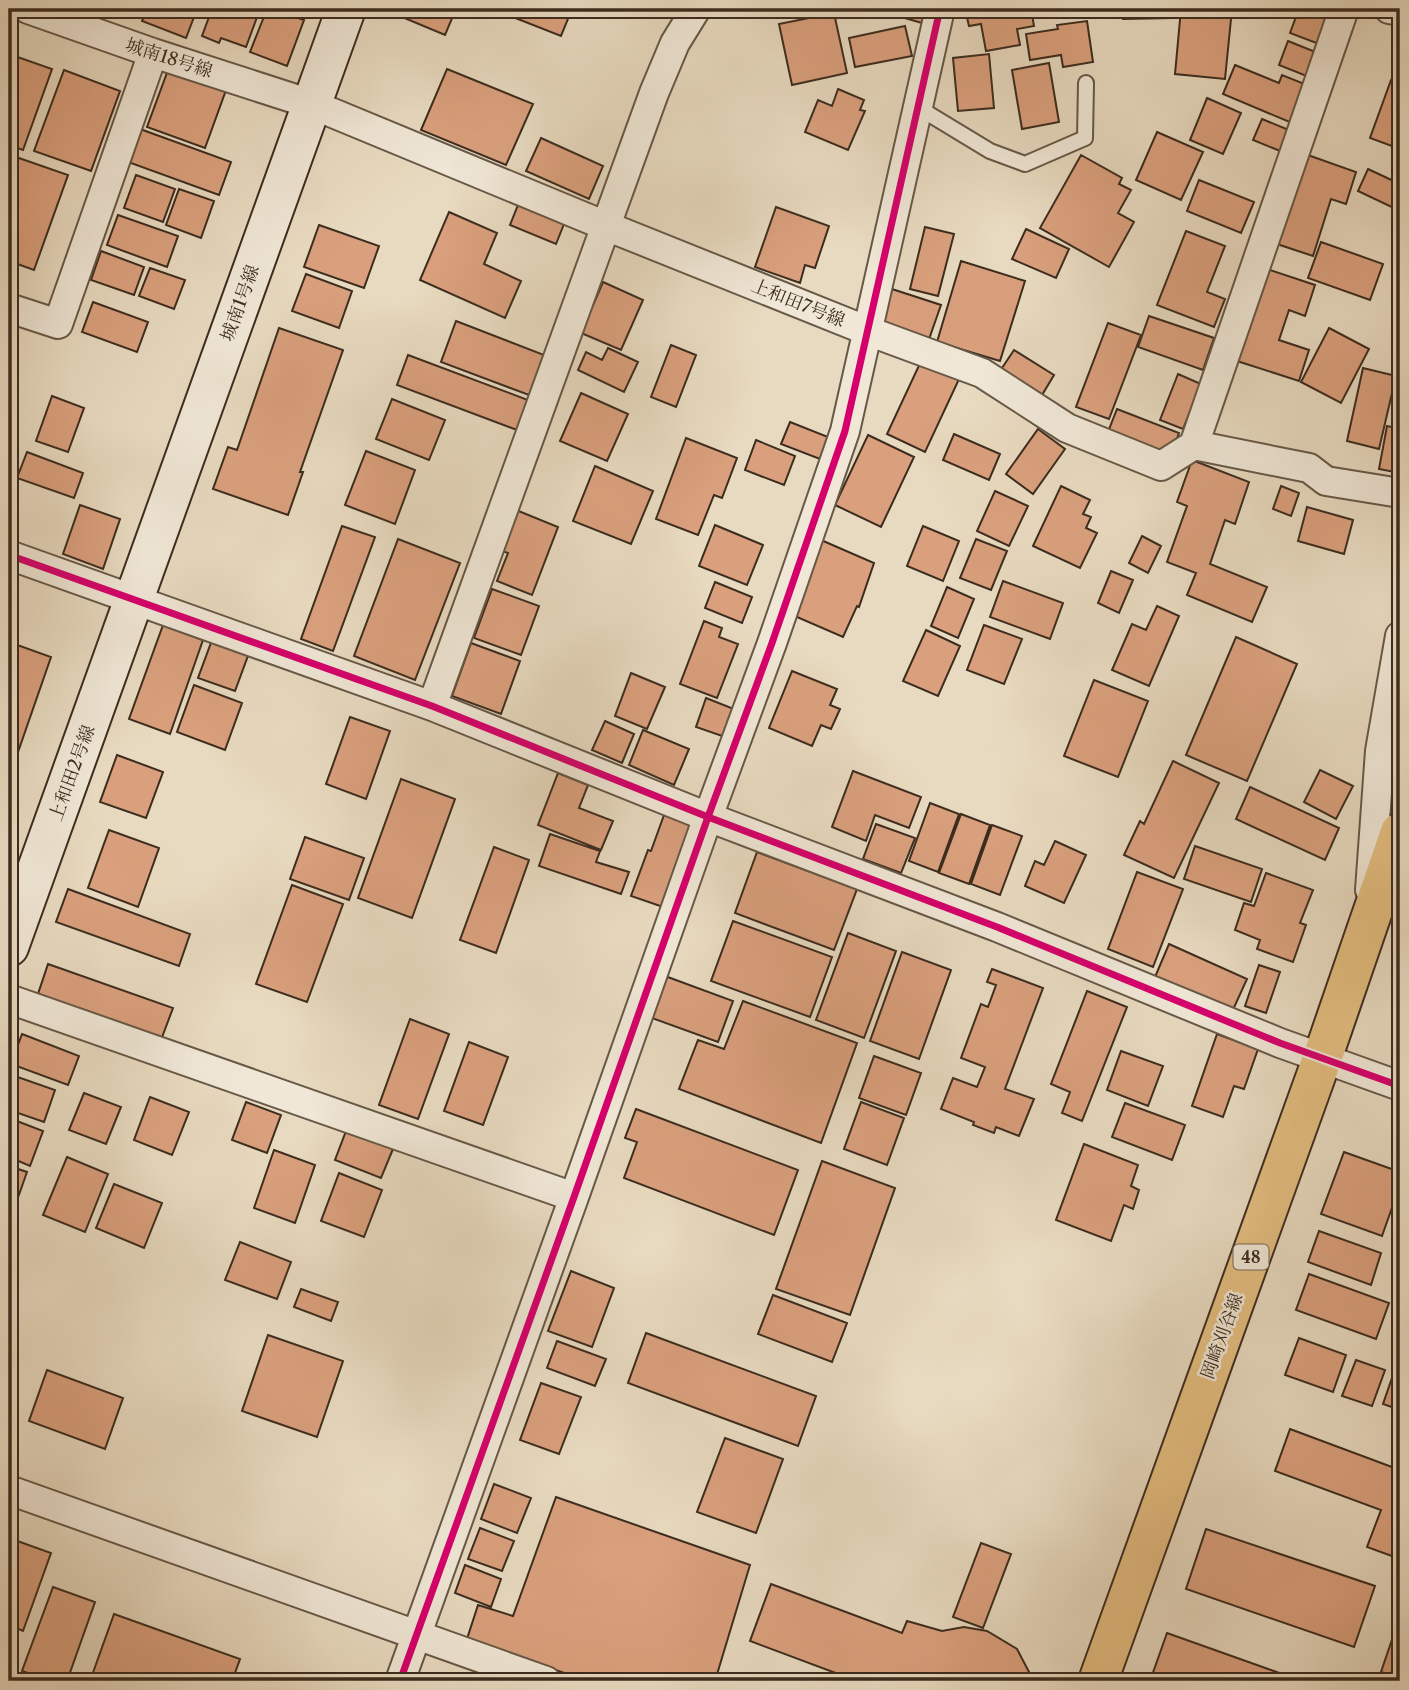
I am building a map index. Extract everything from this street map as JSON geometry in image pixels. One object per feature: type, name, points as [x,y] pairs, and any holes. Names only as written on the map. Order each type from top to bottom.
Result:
[{"type":"main road","name":"岡崎刈谷線","points":[[1098,1681],[1322,1059],[1400,832]]},
{"type":"street","name":"城南18号線","points":[[27,9],[311,104]]},
{"type":"street","name":"城南1号線","points":[[134,598],[346,9]]},
{"type":"street","points":[[432,706],[659,80],[675,43],[696,9]]},
{"type":"street","points":[[400,1681],[772,643],[845,431],[940,9]]},
{"type":"street","points":[[1344,9],[1194,444],[1309,468],[1326,481],[1400,493]]},
{"type":"street","points":[[1390,9],[1400,11]]},
{"type":"street","points":[[9,308],[58,324],[153,53]]},
{"type":"street","name":"上和田7号線","points":[[311,104],[606,226],[868,331],[982,373],[1067,428],[1161,466],[1194,444]]},
{"type":"street","points":[[9,555],[432,706],[708,817],[997,927],[1322,1059],[1400,1086]]},
{"type":"street","name":"上和田2号線","points":[[9,947],[134,598]]},
{"type":"street","points":[[1367,931],[1380,751],[1400,636]]},
{"type":"street","points":[[9,999],[574,1197]]},
{"type":"street","points":[[9,1490],[546,1681]]},
{"type":"lane","points":[[919,108],[990,151],[1025,164],[1086,138],[1086,83]]},
{"type":"building","points":[[147,9],[197,9],[186,38],[142,21]]},
{"type":"building","points":[[212,9],[260,9],[246,47],[221,38],[219,43],[202,36]]},
{"type":"building","points":[[267,9],[304,20],[287,66],[250,52]]},
{"type":"building","points":[[383,9],[456,9],[445,35]]},
{"type":"building","points":[[507,9],[572,9],[561,36],[505,14]]},
{"type":"building","points":[[775,9],[808,9],[777,17]]},
{"type":"building","points":[[885,9],[925,9],[922,23],[884,12]]},
{"type":"building","points":[[965,9],[1031,9],[1034,26],[1017,29],[1020,45],[986,51],[981,24],[969,26]]},
{"type":"building","points":[[1123,9],[1173,9],[1173,18],[1123,19]]},
{"type":"building","points":[[1181,9],[1232,9],[1225,79],[1175,74]]},
{"type":"building","points":[[1299,9],[1319,9],[1331,13],[1319,44],[1290,33]]},
{"type":"building","points":[[834,13],[847,73],[792,85],[779,24]]},
{"type":"building","points":[[1087,21],[1093,62],[1063,67],[1061,55],[1030,60],[1026,34],[1058,29],[1057,25]]},
{"type":"building","points":[[905,26],[912,56],[855,67],[849,38]]},
{"type":"building","points":[[1288,41],[1318,53],[1309,77],[1279,65]]},
{"type":"building","points":[[9,54],[52,69],[23,150],[9,145]]},
{"type":"building","points":[[989,54],[994,108],[958,111],[953,58]]},
{"type":"building","points":[[1049,63],[1059,122],[1022,129],[1012,70]]},
{"type":"building","points":[[1235,65],[1279,83],[1282,75],[1307,85],[1292,123],[1223,94]]},
{"type":"building","points":[[447,69],[533,104],[506,165],[421,130]]},
{"type":"building","points":[[64,70],[120,91],[91,171],[34,151]]},
{"type":"building","points":[[168,70],[226,90],[205,148],[147,127]]},
{"type":"building","points":[[1391,80],[1400,84],[1400,149],[1370,138]]},
{"type":"building","points":[[838,89],[864,100],[860,110],[865,111],[848,150],[805,132],[818,100],[832,106]]},
{"type":"building","points":[[1207,98],[1241,113],[1223,154],[1190,140]]},
{"type":"building","points":[[1262,119],[1289,130],[1280,151],[1253,140]]},
{"type":"building","points":[[140,129],[231,162],[219,195],[128,162]]},
{"type":"building","points":[[1157,132],[1203,152],[1181,200],[1136,180]]},
{"type":"building","points":[[541,138],[603,166],[589,199],[526,171]]},
{"type":"building","points":[[1305,154],[1356,172],[1346,204],[1331,199],[1313,256],[1274,243]]},
{"type":"building","points":[[1081,155],[1122,178],[1119,184],[1131,190],[1118,213],[1134,222],[1109,267],[1040,228]]},
{"type":"building","points":[[16,157],[68,175],[34,270],[9,261],[9,177]]},
{"type":"building","points":[[1400,159],[1400,179],[1394,176]]},
{"type":"building","points":[[1368,169],[1400,184],[1400,211],[1358,191]]},
{"type":"building","points":[[136,175],[175,189],[163,222],[124,208]]},
{"type":"building","points":[[1199,180],[1254,202],[1241,233],[1187,211]]},
{"type":"building","points":[[179,189],[214,201],[201,238],[166,225]]},
{"type":"building","points":[[520,200],[566,219],[556,244],[510,225]]},
{"type":"building","points":[[776,207],[829,226],[815,268],[805,265],[800,283],[755,267]]},
{"type":"building","points":[[449,212],[497,233],[484,264],[521,281],[505,318],[420,280]]},
{"type":"building","points":[[118,215],[178,236],[167,267],[107,245]]},
{"type":"building","points":[[319,225],[379,246],[364,288],[304,267]]},
{"type":"building","points":[[925,227],[954,234],[938,296],[910,289]]},
{"type":"building","points":[[1026,229],[1069,249],[1056,278],[1012,259]]},
{"type":"building","points":[[1186,231],[1225,246],[1207,292],[1225,299],[1214,327],[1157,305]]},
{"type":"building","points":[[1321,242],[1383,264],[1370,300],[1308,278]]},
{"type":"building","points":[[101,251],[144,267],[134,295],[91,280]]},
{"type":"building","points":[[961,261],[1025,281],[1000,361],[937,342]]},
{"type":"building","points":[[150,268],[185,280],[174,309],[139,296]]},
{"type":"building","points":[[1267,269],[1315,285],[1305,316],[1289,310],[1279,340],[1309,350],[1299,381],[1237,361]]},
{"type":"building","points":[[306,274],[352,291],[339,328],[292,311]]},
{"type":"building","points":[[603,282],[643,300],[621,350],[581,333]]},
{"type":"building","points":[[1400,288],[1400,310],[1394,308]]},
{"type":"building","points":[[892,289],[941,305],[928,342],[879,325]]},
{"type":"building","points":[[93,302],[148,322],[137,352],[82,332]]},
{"type":"building","points":[[1149,316],[1214,338],[1203,370],[1138,347]]},
{"type":"building","points":[[456,321],[544,355],[529,395],[441,362]]},
{"type":"building","points":[[1108,323],[1141,335],[1109,419],[1076,407]]},
{"type":"building","points":[[279,328],[343,350],[300,472],[303,472],[288,515],[213,489],[228,447],[237,450]]},
{"type":"building","points":[[1329,328],[1369,349],[1341,403],[1301,382]]},
{"type":"building","points":[[671,345],[696,355],[676,407],[651,397]]},
{"type":"building","points":[[608,348],[638,362],[624,392],[578,370],[586,352],[602,360]]},
{"type":"building","points":[[1014,350],[1054,375],[1039,400],[998,374]]},
{"type":"building","points":[[408,355],[528,400],[517,430],[397,385]]},
{"type":"building","points":[[922,359],[960,377],[925,452],[887,434]]},
{"type":"building","points":[[1363,368],[1396,376],[1379,449],[1347,441]]},
{"type":"building","points":[[1178,374],[1201,384],[1183,429],[1160,420]]},
{"type":"building","points":[[581,393],[628,414],[607,461],[560,441]]},
{"type":"building","points":[[52,396],[84,408],[68,452],[36,441]]},
{"type":"building","points":[[392,399],[445,420],[429,460],[376,439]]},
{"type":"building","points":[[1117,409],[1179,433],[1173,449],[1155,454],[1106,437]]},
{"type":"building","points":[[790,422],[828,437],[820,459],[781,444]]},
{"type":"building","points":[[1387,426],[1400,429],[1400,473],[1379,469]]},
{"type":"building","points":[[1038,429],[1065,449],[1033,494],[1006,474]]},
{"type":"building","points":[[954,434],[1000,454],[989,480],[943,460]]},
{"type":"building","points":[[868,435],[914,457],[881,527],[835,505]]},
{"type":"building","points":[[686,438],[737,458],[722,498],[714,495],[698,535],[656,519]]},
{"type":"building","points":[[756,440],[795,456],[784,485],[745,470]]},
{"type":"building","points":[[366,451],[415,470],[395,524],[345,505]]},
{"type":"building","points":[[27,452],[83,473],[74,498],[17,478]]},
{"type":"building","points":[[1192,460],[1249,482],[1235,524],[1225,520],[1210,564],[1267,587],[1252,622],[1187,595],[1196,573],[1167,562],[1187,506],[1177,502]]},
{"type":"building","points":[[595,466],[653,491],[631,544],[573,521]]},
{"type":"building","points":[[1061,486],[1090,500],[1083,514],[1091,517],[1086,528],[1097,533],[1080,568],[1033,546]]},
{"type":"building","points":[[1281,486],[1299,493],[1291,516],[1273,509]]},
{"type":"building","points":[[995,491],[1028,506],[1009,546],[977,531]]},
{"type":"building","points":[[80,505],[120,519],[103,569],[63,554]]},
{"type":"building","points":[[1307,507],[1353,520],[1344,554],[1298,541]]},
{"type":"building","points":[[516,510],[558,527],[532,595],[497,581],[508,553],[499,550]]},
{"type":"building","points":[[715,525],[763,545],[747,585],[699,566]]},
{"type":"building","points":[[342,526],[375,537],[333,651],[301,639]]},
{"type":"building","points":[[923,526],[959,541],[943,581],[907,566]]},
{"type":"building","points":[[1142,536],[1161,546],[1148,573],[1129,563]]},
{"type":"building","points":[[398,539],[460,563],[415,680],[354,656]]},
{"type":"building","points":[[976,539],[1007,551],[991,590],[960,578]]},
{"type":"building","points":[[821,540],[874,563],[859,607],[857,606],[843,637],[790,614]]},
{"type":"building","points":[[1111,571],[1133,580],[1119,613],[1098,603]]},
{"type":"building","points":[[1003,581],[1063,603],[1050,639],[990,617]]},
{"type":"building","points":[[715,582],[752,597],[742,623],[705,608]]},
{"type":"building","points":[[947,587],[974,599],[958,638],[931,626]]},
{"type":"building","points":[[492,589],[539,606],[521,655],[474,638]]},
{"type":"building","points":[[1157,606],[1179,616],[1149,686],[1112,670],[1132,624],[1146,630]]},
{"type":"building","points":[[704,621],[722,628],[719,637],[738,644],[717,698],[680,684]]},
{"type":"building","points":[[163,625],[203,640],[170,734],[129,719]]},
{"type":"building","points":[[984,625],[1022,639],[1004,684],[967,670]]},
{"type":"building","points":[[926,630],[960,646],[938,696],[903,681]]},
{"type":"building","points":[[1236,637],[1297,664],[1247,781],[1186,755]]},
{"type":"building","points":[[212,640],[249,653],[235,691],[198,678]]},
{"type":"building","points":[[9,642],[51,657],[9,778]]},
{"type":"building","points":[[471,643],[520,661],[501,714],[452,696]]},
{"type":"building","points":[[792,671],[837,689],[830,705],[840,709],[831,729],[821,725],[812,746],[769,728]]},
{"type":"building","points":[[631,673],[665,687],[647,729],[615,716]]},
{"type":"building","points":[[1094,680],[1148,701],[1118,777],[1064,756]]},
{"type":"building","points":[[194,685],[242,703],[225,750],[177,732]]},
{"type":"building","points":[[706,698],[734,709],[725,737],[696,727]]},
{"type":"building","points":[[350,717],[390,731],[366,799],[326,784]]},
{"type":"building","points":[[605,721],[634,734],[622,763],[592,750]]},
{"type":"building","points":[[643,730],[689,749],[674,785],[629,765]]},
{"type":"building","points":[[117,755],[163,772],[146,818],[100,802]]},
{"type":"building","points":[[1173,761],[1219,783],[1174,878],[1124,855],[1140,821],[1144,824]]},
{"type":"building","points":[[1320,770],[1353,786],[1336,819],[1304,802]]},
{"type":"building","points":[[853,771],[921,797],[909,828],[875,815],[866,841],[832,827]]},
{"type":"building","points":[[558,773],[588,785],[579,808],[613,821],[601,850],[538,825]]},
{"type":"building","points":[[401,779],[455,799],[412,918],[358,898]]},
{"type":"building","points":[[1250,787],[1339,828],[1325,860],[1236,819]]},
{"type":"building","points":[[930,803],[959,814],[938,872],[909,861]]},
{"type":"building","points":[[961,814],[990,825],[969,884],[939,873]]},
{"type":"building","points":[[664,815],[695,826],[666,908],[631,896]]},
{"type":"building","points":[[876,824],[915,838],[901,873],[863,859]]},
{"type":"building","points":[[992,825],[1022,836],[1000,895],[971,884]]},
{"type":"building","points":[[109,830],[159,848],[138,907],[88,888]]},
{"type":"building","points":[[550,834],[600,851],[596,862],[629,872],[621,894],[539,866]]},
{"type":"building","points":[[305,837],[364,858],[349,900],[290,879]]},
{"type":"building","points":[[1055,841],[1086,855],[1064,903],[1025,886],[1035,861],[1044,865]]},
{"type":"building","points":[[1195,846],[1262,869],[1251,902],[1184,879]]},
{"type":"building","points":[[494,847],[529,860],[496,953],[460,940]]},
{"type":"building","points":[[757,852],[857,889],[834,950],[735,913]]},
{"type":"building","points":[[1137,872],[1183,889],[1153,967],[1108,949]]},
{"type":"building","points":[[1266,873],[1313,890],[1300,923],[1306,925],[1293,962],[1257,949],[1260,940],[1235,930],[1244,903],[1254,906]]},
{"type":"building","points":[[292,885],[343,904],[307,1002],[256,984]]},
{"type":"building","points":[[68,889],[190,934],[179,966],[56,922]]},
{"type":"building","points":[[733,921],[832,957],[810,1017],[711,981]]},
{"type":"building","points":[[848,933],[896,951],[864,1038],[816,1020]]},
{"type":"building","points":[[1169,944],[1247,979],[1232,1012],[1155,977]]},
{"type":"building","points":[[902,952],[951,970],[919,1059],[870,1041]]},
{"type":"building","points":[[48,964],[173,1008],[161,1040],[37,997]]},
{"type":"building","points":[[1259,965],[1280,972],[1266,1013],[1245,1006]]},
{"type":"building","points":[[992,969],[1043,988],[1005,1089],[1034,1099],[1019,1136],[996,1127],[994,1133],[941,1109],[953,1078],[977,1087],[985,1067],[961,1058],[981,1004],[988,1007],[996,985],[987,982]]},
{"type":"building","points":[[665,976],[733,1001],[718,1042],[649,1017]]},
{"type":"building","points":[[1087,991],[1127,1007],[1082,1121],[1062,1113],[1070,1092],[1051,1084]]},
{"type":"building","points":[[743,1001],[857,1043],[821,1143],[679,1089],[698,1040],[724,1049]]},
{"type":"building","points":[[410,1019],[449,1034],[418,1119],[379,1105]]},
{"type":"building","points":[[22,1034],[79,1056],[68,1085],[11,1064]]},
{"type":"building","points":[[1217,1034],[1258,1049],[1244,1089],[1234,1086],[1223,1117],[1192,1106]]},
{"type":"building","points":[[469,1042],[508,1057],[483,1125],[444,1111]]},
{"type":"building","points":[[1121,1051],[1163,1066],[1148,1106],[1107,1090]]},
{"type":"building","points":[[874,1056],[921,1073],[906,1115],[859,1098]]},
{"type":"building","points":[[9,1074],[55,1090],[44,1122],[12,1111],[18,1095],[9,1092]]},
{"type":"building","points":[[84,1093],[121,1107],[106,1144],[69,1130]]},
{"type":"building","points":[[150,1097],[189,1112],[172,1155],[134,1140]]},
{"type":"building","points":[[246,1102],[281,1115],[267,1153],[232,1140]]},
{"type":"building","points":[[861,1102],[904,1118],[887,1165],[844,1149]]},
{"type":"building","points":[[1125,1103],[1185,1125],[1172,1160],[1112,1137]]},
{"type":"building","points":[[636,1109],[798,1170],[774,1235],[624,1178],[637,1142],[625,1138]]},
{"type":"building","points":[[9,1118],[43,1131],[30,1166],[9,1157]]},
{"type":"building","points":[[346,1131],[393,1149],[381,1178],[335,1160]]},
{"type":"building","points":[[1084,1144],[1138,1165],[1131,1186],[1139,1190],[1133,1209],[1124,1205],[1111,1241],[1056,1220]]},
{"type":"building","points":[[274,1150],[315,1165],[295,1223],[254,1208]]},
{"type":"building","points":[[1344,1152],[1400,1172],[1400,1185],[1382,1236],[1321,1214]]},
{"type":"building","points":[[67,1157],[108,1174],[85,1232],[43,1215]]},
{"type":"building","points":[[822,1161],[895,1188],[850,1315],[776,1289]]},
{"type":"building","points":[[9,1166],[27,1172],[14,1209],[9,1207]]},
{"type":"building","points":[[339,1173],[382,1190],[364,1237],[321,1221]]},
{"type":"building","points":[[114,1184],[162,1203],[144,1248],[96,1228]]},
{"type":"building","points":[[1319,1231],[1381,1253],[1371,1285],[1308,1262]]},
{"type":"building","points":[[240,1242],[291,1262],[277,1299],[225,1280]]},
{"type":"building","points":[[571,1271],[614,1288],[592,1347],[548,1331]]},
{"type":"building","points":[[1309,1274],[1389,1303],[1376,1339],[1296,1310]]},
{"type":"building","points":[[301,1289],[338,1302],[331,1321],[294,1307]]},
{"type":"building","points":[[773,1295],[847,1323],[832,1362],[758,1334]]},
{"type":"building","points":[[646,1333],[816,1396],[798,1446],[628,1383]]},
{"type":"building","points":[[268,1335],[343,1361],[317,1437],[242,1411]]},
{"type":"building","points":[[1299,1338],[1346,1355],[1333,1392],[1285,1375]]},
{"type":"building","points":[[557,1341],[606,1359],[595,1386],[547,1368]]},
{"type":"building","points":[[1356,1360],[1385,1370],[1372,1406],[1342,1396]]},
{"type":"building","points":[[47,1370],[123,1398],[105,1449],[29,1421]]},
{"type":"building","points":[[1393,1375],[1400,1378],[1400,1410],[1383,1404]]},
{"type":"building","points":[[541,1383],[581,1397],[559,1454],[520,1440]]},
{"type":"building","points":[[1290,1429],[1400,1470],[1400,1559],[1367,1547],[1381,1510],[1275,1471]]},
{"type":"building","points":[[725,1438],[783,1459],[756,1533],[697,1512]]},
{"type":"building","points":[[494,1484],[531,1498],[517,1533],[481,1519]]},
{"type":"building","points":[[556,1497],[750,1565],[715,1681],[587,1681],[467,1639],[478,1605],[513,1616]]},
{"type":"building","points":[[480,1528],[514,1541],[502,1571],[468,1559]]},
{"type":"building","points":[[1206,1529],[1375,1586],[1354,1647],[1186,1589]]},
{"type":"building","points":[[9,1538],[51,1553],[23,1631],[9,1625]]},
{"type":"building","points":[[981,1543],[1011,1554],[983,1628],[953,1617]]},
{"type":"building","points":[[465,1565],[501,1579],[491,1607],[455,1593]]},
{"type":"building","points":[[771,1584],[902,1633],[907,1621],[942,1631],[964,1627],[987,1631],[1017,1649],[1029,1672],[1028,1681],[857,1681],[750,1641]]},
{"type":"building","points":[[53,1587],[95,1602],[67,1681],[51,1681],[22,1671]]},
{"type":"building","points":[[114,1614],[240,1659],[232,1681],[90,1681]]},
{"type":"building","points":[[1400,1616],[1400,1679],[1381,1672]]},
{"type":"building","points":[[1167,1633],[1288,1676],[1286,1681],[1150,1681]]},
{"type":"cycle path","points":[[400,1681],[772,643],[845,431],[940,9]]},
{"type":"cycle path","points":[[9,555],[432,706],[708,817],[997,927],[1280,1043],[1400,1086]]}]
